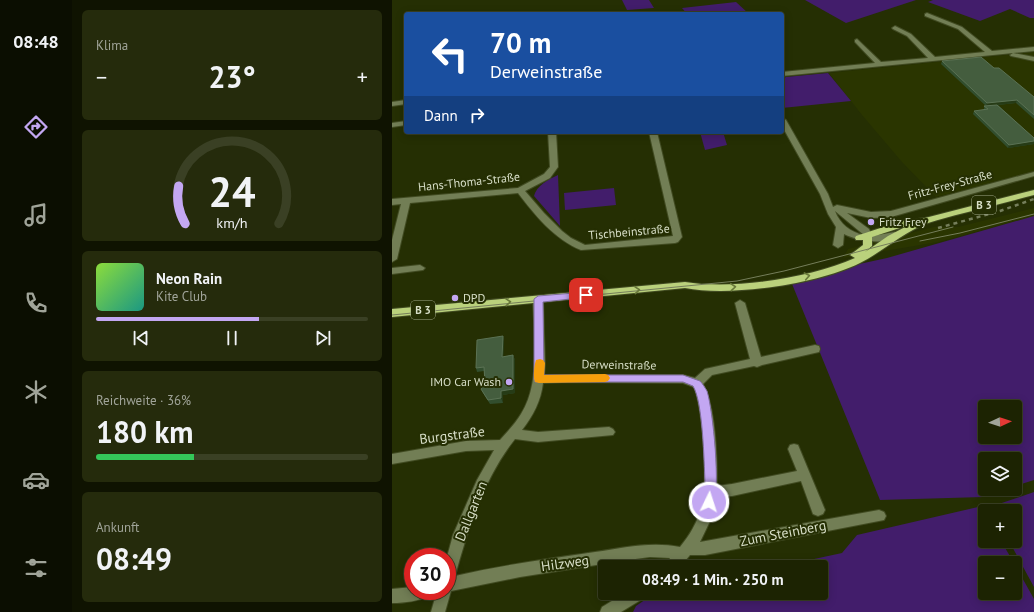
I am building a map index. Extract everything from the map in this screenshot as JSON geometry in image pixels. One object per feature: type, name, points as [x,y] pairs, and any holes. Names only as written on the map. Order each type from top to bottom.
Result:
[{"type":"main road","name":"B 3","points":[[829,271],[838,262],[851,257],[865,248],[865,238],[905,223],[925,220],[1034,192]]},
{"type":"main road","name":"B 3","points":[[392,313],[686,285],[706,288],[754,285],[829,271],[856,262],[895,235],[925,220]]},
{"type":"street","points":[[927,15],[960,28],[994,53],[1034,59]]},
{"type":"street","points":[[895,28],[909,35],[934,60]]},
{"type":"street","points":[[857,41],[880,65]]},
{"type":"street","points":[[784,74],[1033,50]]},
{"type":"street","points":[[392,104],[404,102]]},
{"type":"street","points":[[392,125],[404,123]]},
{"type":"street","points":[[784,124],[824,194],[832,214],[840,227],[849,234],[865,238],[895,235]]},
{"type":"street","name":"Hans-Thoma-Straße","points":[[392,202],[520,190],[548,176],[554,167],[552,134]]},
{"type":"street","name":"Tischbeinstraße","points":[[520,190],[550,223],[568,240],[579,247],[584,248],[675,240],[678,237],[653,134]]},
{"type":"street","name":"Fritz-Frey-Straße","points":[[837,208],[871,216],[895,213],[1034,174]]},
{"type":"street","points":[[824,194],[852,222],[862,228]]},
{"type":"street","points":[[392,259],[406,201]]},
{"type":"street","points":[[865,238],[862,228],[865,220],[871,216]]},
{"type":"street","points":[[838,245],[840,227]]},
{"type":"street","points":[[392,271],[420,268]]},
{"type":"street","points":[[503,445],[529,411],[536,395],[539,379],[538,299]]},
{"type":"street","points":[[740,303],[757,362]]},
{"type":"street","points":[[678,560],[686,552],[702,524],[707,512],[711,492],[710,457],[704,400],[697,383],[709,372],[815,349]]},
{"type":"street","name":"Derweinstraße","points":[[539,379],[683,379],[697,383]]},
{"type":"street","points":[[512,434],[538,437],[609,432]]},
{"type":"street","name":"Burgstraße","points":[[392,460],[466,446],[503,445]]},
{"type":"street","name":"Dallgarten","points":[[456,550],[470,508],[490,467],[503,445]]},
{"type":"street","name":"Zum Steinberg","points":[[794,449],[818,510]]},
{"type":"street","points":[[711,492],[732,490],[805,475]]},
{"type":"street","name":"Zum Steinberg","points":[[686,552],[879,516]]},
{"type":"street","name":"Hilzweg","points":[[456,583],[553,564],[640,552],[666,550],[686,552]]},
{"type":"street","points":[[392,596],[404,595]]},
{"type":"street","points":[[438,612],[441,600]]},
{"type":"street","points":[[607,612],[627,600]]},
{"type":"shaded area","points":[[622,0],[649,0],[654,8],[627,10]]},
{"type":"shaded area","points":[[805,0],[916,0],[846,23]]},
{"type":"shaded area","points":[[933,0],[1034,0],[1034,18],[1030,18],[1010,9],[980,21],[928,2]]},
{"type":"shaded area","points":[[736,2],[747,12],[685,12],[682,8]]},
{"type":"shaded area","points":[[1034,52],[1034,173],[936,197],[902,162],[829,73]]},
{"type":"shaded area","points":[[828,73],[851,101],[784,108],[784,78]]},
{"type":"shaded area","points":[[701,134],[724,134],[727,145],[705,150]]},
{"type":"shaded area","points":[[558,175],[560,226],[534,196],[535,192],[540,186]]},
{"type":"shaded area","points":[[614,188],[616,205],[565,210],[564,193]]},
{"type":"shaded area","points":[[1034,208],[1034,216],[938,242],[843,258],[848,249],[934,227],[958,227]]},
{"type":"shaded area","points":[[1034,216],[1034,480],[1022,484],[1022,452],[978,452],[978,496],[986,496],[880,500],[790,279],[887,258]]},
{"type":"shaded area","points":[[1034,492],[1034,587],[1022,565],[1022,556],[1017,556],[1013,548],[1022,548],[1022,504],[999,504]]},
{"type":"shaded area","points":[[978,507],[978,548],[1005,548],[1010,556],[978,556],[978,600],[1022,600],[1022,578],[1034,599],[1034,612],[633,612],[636,606],[645,600],[828,600],[828,560],[810,560],[842,553],[857,535]]},
{"type":"building","points":[[981,57],[994,68],[999,68],[1034,97],[1034,115],[1017,100],[987,103],[942,61]]},
{"type":"building","points":[[997,105],[1034,138],[1034,141],[1009,145],[974,111],[988,109],[984,106]]},
{"type":"building","points":[[503,336],[502,357],[513,355],[513,389],[501,391],[501,398],[488,400],[481,389],[485,384],[484,367],[476,368],[477,340]]},
{"type":"tram line","points":[[920,241],[960,233],[1034,214]]},
{"type":"tram line","points":[[392,315],[737,281],[784,271],[953,227]]},
{"type":"railway","points":[[938,228],[1000,211],[1034,199]]},
{"type":"slow traffic","points":[[540,363],[539,379],[605,378]]},
{"type":"place","name":"Fritz Frey","points":[[871,222]]},
{"type":"place","name":"DPD","points":[[455,298]]},
{"type":"place","name":"IMO Car Wash","points":[[509,382]]},
{"type":"route","points":[[586,295],[538,299],[540,352],[539,379],[683,379],[697,383],[700,387],[704,400],[710,457],[711,492],[709,502]]}]
